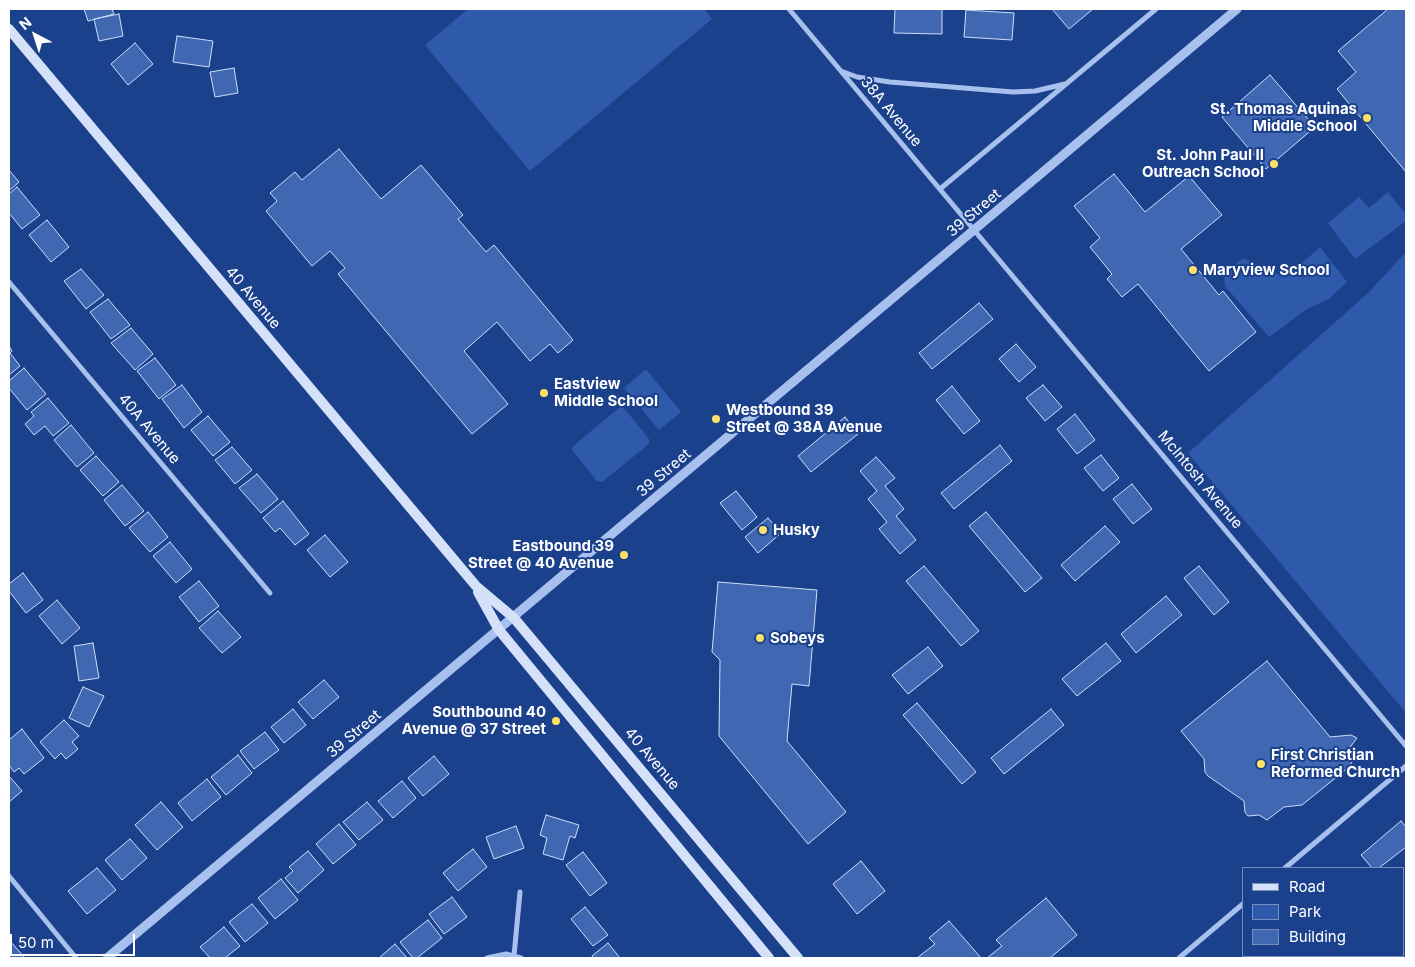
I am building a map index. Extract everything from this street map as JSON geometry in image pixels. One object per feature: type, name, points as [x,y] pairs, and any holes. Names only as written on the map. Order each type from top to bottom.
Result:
[{"type":"main road","name":"40 Avenue","points":[[9,29],[476,586],[514,618],[798,958]]},
{"type":"main road","name":"40 Avenue","points":[[476,586],[499,630],[769,958]]},
{"type":"street","name":"38A Avenue","points":[[789,9],[974,230]]},
{"type":"street","points":[[940,189],[1156,9]]},
{"type":"street","name":"39 Street","points":[[107,958],[1237,9]]},
{"type":"street","points":[[841,71],[890,82],[1013,92],[1035,91],[1068,83]]},
{"type":"street","name":"McIntosh Avenue","points":[[974,230],[1406,746]]},
{"type":"street","name":"40A Avenue","points":[[10,285],[270,593]]},
{"type":"street","points":[[1286,867],[1406,766]]},
{"type":"street","points":[[9,876],[76,958]]},
{"type":"street","points":[[514,956],[520,892]]},
{"type":"street","points":[[1179,958],[1242,905]]},
{"type":"street","points":[[487,958],[497,955],[521,958]]},
{"type":"green space","points":[[468,9],[704,9],[712,19],[530,171],[425,45]]},
{"type":"green space","points":[[1388,192],[1406,214],[1406,221],[1355,259],[1328,223],[1359,197],[1369,208]]},
{"type":"green space","points":[[1320,247],[1347,282],[1329,299],[1307,309],[1269,337],[1225,286],[1224,273],[1243,258],[1286,278]]},
{"type":"green space","points":[[1406,252],[1406,713],[1188,453],[1368,293]]},
{"type":"green space","points":[[646,369],[681,412],[659,430],[624,388]]},
{"type":"green space","points":[[619,408],[624,408],[649,439],[649,444],[602,482],[597,481],[572,450],[573,446]]},
{"type":"building","points":[[84,9],[112,9],[114,14],[88,21]]},
{"type":"building","points":[[895,9],[942,9],[942,34],[894,33]]},
{"type":"building","points":[[1052,9],[1093,9],[1069,29]]},
{"type":"building","points":[[1388,9],[1406,9],[1406,172],[1337,89],[1356,72],[1338,51]]},
{"type":"building","points":[[966,10],[1014,13],[1012,40],[964,37]]},
{"type":"building","points":[[119,14],[123,36],[99,41],[94,19]]},
{"type":"building","points":[[177,36],[213,41],[209,67],[173,62]]},
{"type":"building","points":[[135,43],[153,64],[128,85],[111,64]]},
{"type":"building","points":[[234,68],[238,93],[215,97],[210,72]]},
{"type":"building","points":[[1270,75],[1315,127],[1266,169],[1222,117]]},
{"type":"building","points":[[339,149],[381,199],[421,165],[463,215],[458,219],[486,252],[494,245],[573,340],[558,353],[550,344],[530,361],[497,322],[464,351],[508,404],[472,434],[338,274],[345,268],[330,251],[312,266],[266,211],[277,201],[270,193],[295,172],[302,180]]},
{"type":"building","points":[[9,170],[19,182],[9,191]]},
{"type":"building","points":[[1114,174],[1145,212],[1189,176],[1222,215],[1181,249],[1219,295],[1223,291],[1256,332],[1209,371],[1138,284],[1122,297],[1107,279],[1112,274],[1090,247],[1100,238],[1074,206]]},
{"type":"building","points":[[17,187],[40,215],[22,229],[9,213],[9,194]]},
{"type":"building","points":[[47,220],[69,247],[51,262],[29,235]]},
{"type":"building","points":[[81,269],[104,295],[86,309],[64,281]]},
{"type":"building","points":[[108,299],[130,325],[111,339],[90,312]]},
{"type":"building","points":[[979,303],[993,319],[932,369],[919,353]]},
{"type":"building","points":[[131,328],[153,354],[135,370],[111,343]]},
{"type":"building","points":[[1016,344],[1036,367],[1019,382],[999,359]]},
{"type":"building","points":[[9,346],[12,351],[10,353],[20,366],[9,375]]},
{"type":"building","points":[[155,358],[176,385],[159,399],[137,371]]},
{"type":"building","points":[[24,368],[46,394],[27,410],[9,388],[9,381]]},
{"type":"building","points":[[182,385],[202,412],[184,428],[162,399]]},
{"type":"building","points":[[1043,385],[1062,407],[1045,421],[1026,398]]},
{"type":"building","points":[[952,386],[980,421],[964,434],[936,400]]},
{"type":"building","points":[[48,398],[69,423],[53,436],[45,426],[34,435],[25,424],[34,416],[31,412]]},
{"type":"building","points":[[1075,414],[1095,440],[1077,454],[1057,429]]},
{"type":"building","points":[[208,416],[230,442],[213,456],[191,430]]},
{"type":"building","points":[[845,417],[858,434],[811,472],[798,456]]},
{"type":"building","points":[[71,425],[94,453],[77,467],[54,440]]},
{"type":"building","points":[[1000,445],[1012,461],[954,509],[941,493]]},
{"type":"building","points":[[232,447],[252,470],[235,484],[215,460]]},
{"type":"building","points":[[1101,455],[1119,478],[1103,491],[1084,468]]},
{"type":"building","points":[[96,456],[119,482],[103,496],[80,470]]},
{"type":"building","points":[[876,457],[895,478],[885,486],[904,509],[896,516],[916,540],[900,554],[879,529],[887,522],[868,499],[877,491],[860,471]]},
{"type":"building","points":[[257,474],[278,499],[261,513],[239,488]]},
{"type":"building","points":[[1132,484],[1152,509],[1133,524],[1113,499]]},
{"type":"building","points":[[122,485],[144,511],[125,526],[104,500]]},
{"type":"building","points":[[736,491],[757,517],[742,530],[720,503]]},
{"type":"building","points":[[283,501],[309,534],[295,545],[280,528],[275,532],[263,518]]},
{"type":"building","points":[[148,512],[168,537],[150,552],[129,528]]},
{"type":"building","points":[[986,512],[1042,578],[1025,592],[969,526]]},
{"type":"building","points":[[768,518],[781,533],[758,553],[745,537]]},
{"type":"building","points":[[1105,526],[1120,542],[1075,581],[1061,565]]},
{"type":"building","points":[[325,535],[348,562],[330,577],[307,550]]},
{"type":"building","points":[[170,542],[192,569],[176,583],[153,556]]},
{"type":"building","points":[[924,566],[979,631],[961,646],[906,581]]},
{"type":"building","points":[[1199,566],[1229,602],[1214,615],[1184,578]]},
{"type":"building","points":[[23,573],[43,600],[26,613],[9,591],[9,584]]},
{"type":"building","points":[[199,581],[219,606],[199,622],[179,597]]},
{"type":"building","points":[[718,582],[817,590],[809,686],[792,684],[787,741],[846,812],[808,844],[719,736],[720,660],[712,652]]},
{"type":"building","points":[[1166,596],[1182,615],[1136,653],[1121,634]]},
{"type":"building","points":[[57,600],[80,628],[62,644],[39,616]]},
{"type":"building","points":[[218,611],[241,637],[222,653],[199,628]]},
{"type":"building","points":[[93,643],[99,678],[79,681],[74,646]]},
{"type":"building","points":[[1106,643],[1121,661],[1077,696],[1062,679]]},
{"type":"building","points":[[928,647],[943,666],[908,694],[892,675]]},
{"type":"building","points":[[1267,661],[1330,737],[1351,735],[1357,738],[1345,754],[1352,762],[1349,767],[1302,805],[1284,807],[1267,820],[1259,815],[1248,816],[1245,812],[1244,801],[1208,776],[1205,772],[1204,759],[1181,731]]},
{"type":"building","points":[[324,680],[339,697],[313,719],[298,702]]},
{"type":"building","points":[[83,687],[104,696],[89,727],[69,718]]},
{"type":"building","points":[[917,703],[976,772],[962,784],[903,715]]},
{"type":"building","points":[[293,709],[306,725],[284,743],[271,727]]},
{"type":"building","points":[[1051,709],[1064,725],[1004,774],[991,758]]},
{"type":"building","points":[[64,720],[79,736],[72,742],[78,749],[66,759],[61,753],[55,759],[40,742]]},
{"type":"building","points":[[22,729],[44,758],[24,774],[19,768],[14,772],[9,765],[9,740]]},
{"type":"building","points":[[265,732],[279,750],[254,769],[240,751]]},
{"type":"building","points":[[238,755],[252,773],[226,795],[211,777]]},
{"type":"building","points":[[434,756],[449,774],[423,796],[408,778]]},
{"type":"building","points":[[9,776],[22,791],[9,802]]},
{"type":"building","points":[[207,779],[221,797],[192,821],[178,803]]},
{"type":"building","points":[[402,781],[416,798],[393,818],[378,801]]},
{"type":"building","points":[[161,802],[183,827],[157,850],[135,825]]},
{"type":"building","points":[[367,802],[383,820],[359,840],[343,822]]},
{"type":"building","points":[[546,815],[579,825],[575,838],[570,836],[563,860],[543,854],[547,838],[540,835]]},
{"type":"building","points":[[1401,821],[1406,827],[1406,847],[1380,867],[1371,867],[1361,855]]},
{"type":"building","points":[[339,824],[356,845],[333,864],[316,844]]},
{"type":"building","points":[[516,826],[524,848],[494,859],[486,837]]},
{"type":"building","points":[[130,839],[147,858],[122,880],[105,860]]},
{"type":"building","points":[[473,849],[487,867],[458,891],[443,873]]},
{"type":"building","points":[[308,851],[324,870],[298,893],[285,878],[293,871],[289,867]]},
{"type":"building","points":[[583,852],[607,883],[590,896],[566,865]]},
{"type":"building","points":[[861,861],[885,891],[857,914],[833,884]]},
{"type":"building","points":[[97,868],[116,890],[87,914],[68,891]]},
{"type":"building","points":[[281,879],[298,900],[275,919],[258,898]]},
{"type":"building","points":[[452,897],[467,917],[444,934],[429,914]]},
{"type":"building","points":[[1046,898],[1077,935],[1050,958],[987,958],[1002,946],[996,940]]},
{"type":"building","points":[[252,904],[268,923],[245,942],[229,922]]},
{"type":"building","points":[[585,907],[608,935],[593,946],[571,919]]},
{"type":"building","points":[[428,920],[442,938],[417,958],[413,958],[400,942]]},
{"type":"building","points":[[949,921],[981,958],[917,958],[935,944],[929,938]]},
{"type":"building","points":[[224,927],[240,946],[225,958],[210,958],[200,947]]},
{"type":"building","points":[[11,942],[25,958],[9,958],[9,944]]},
{"type":"building","points":[[608,943],[620,958],[593,958],[592,956]]},
{"type":"building","points":[[395,944],[407,958],[379,958]]},
{"type":"place","name":"St. Thomas Aquinas Middle School","points":[[1367,118]]},
{"type":"place","name":"St. John Paul II Outreach School","points":[[1274,164]]},
{"type":"place","name":"Maryview School","points":[[1193,270]]},
{"type":"place","name":"Eastview Middle School","points":[[544,393]]},
{"type":"place","name":"Westbound 39 Street @ 38A Avenue","points":[[716,419]]},
{"type":"place","name":"Husky","points":[[763,530]]},
{"type":"place","name":"Eastbound 39 Street @ 40 Avenue","points":[[624,555]]},
{"type":"place","name":"Sobeys","points":[[760,638]]},
{"type":"place","name":"Southbound 40 Avenue @ 37 Street","points":[[556,721]]},
{"type":"place","name":"First Christian Reformed Church","points":[[1261,764]]}]
